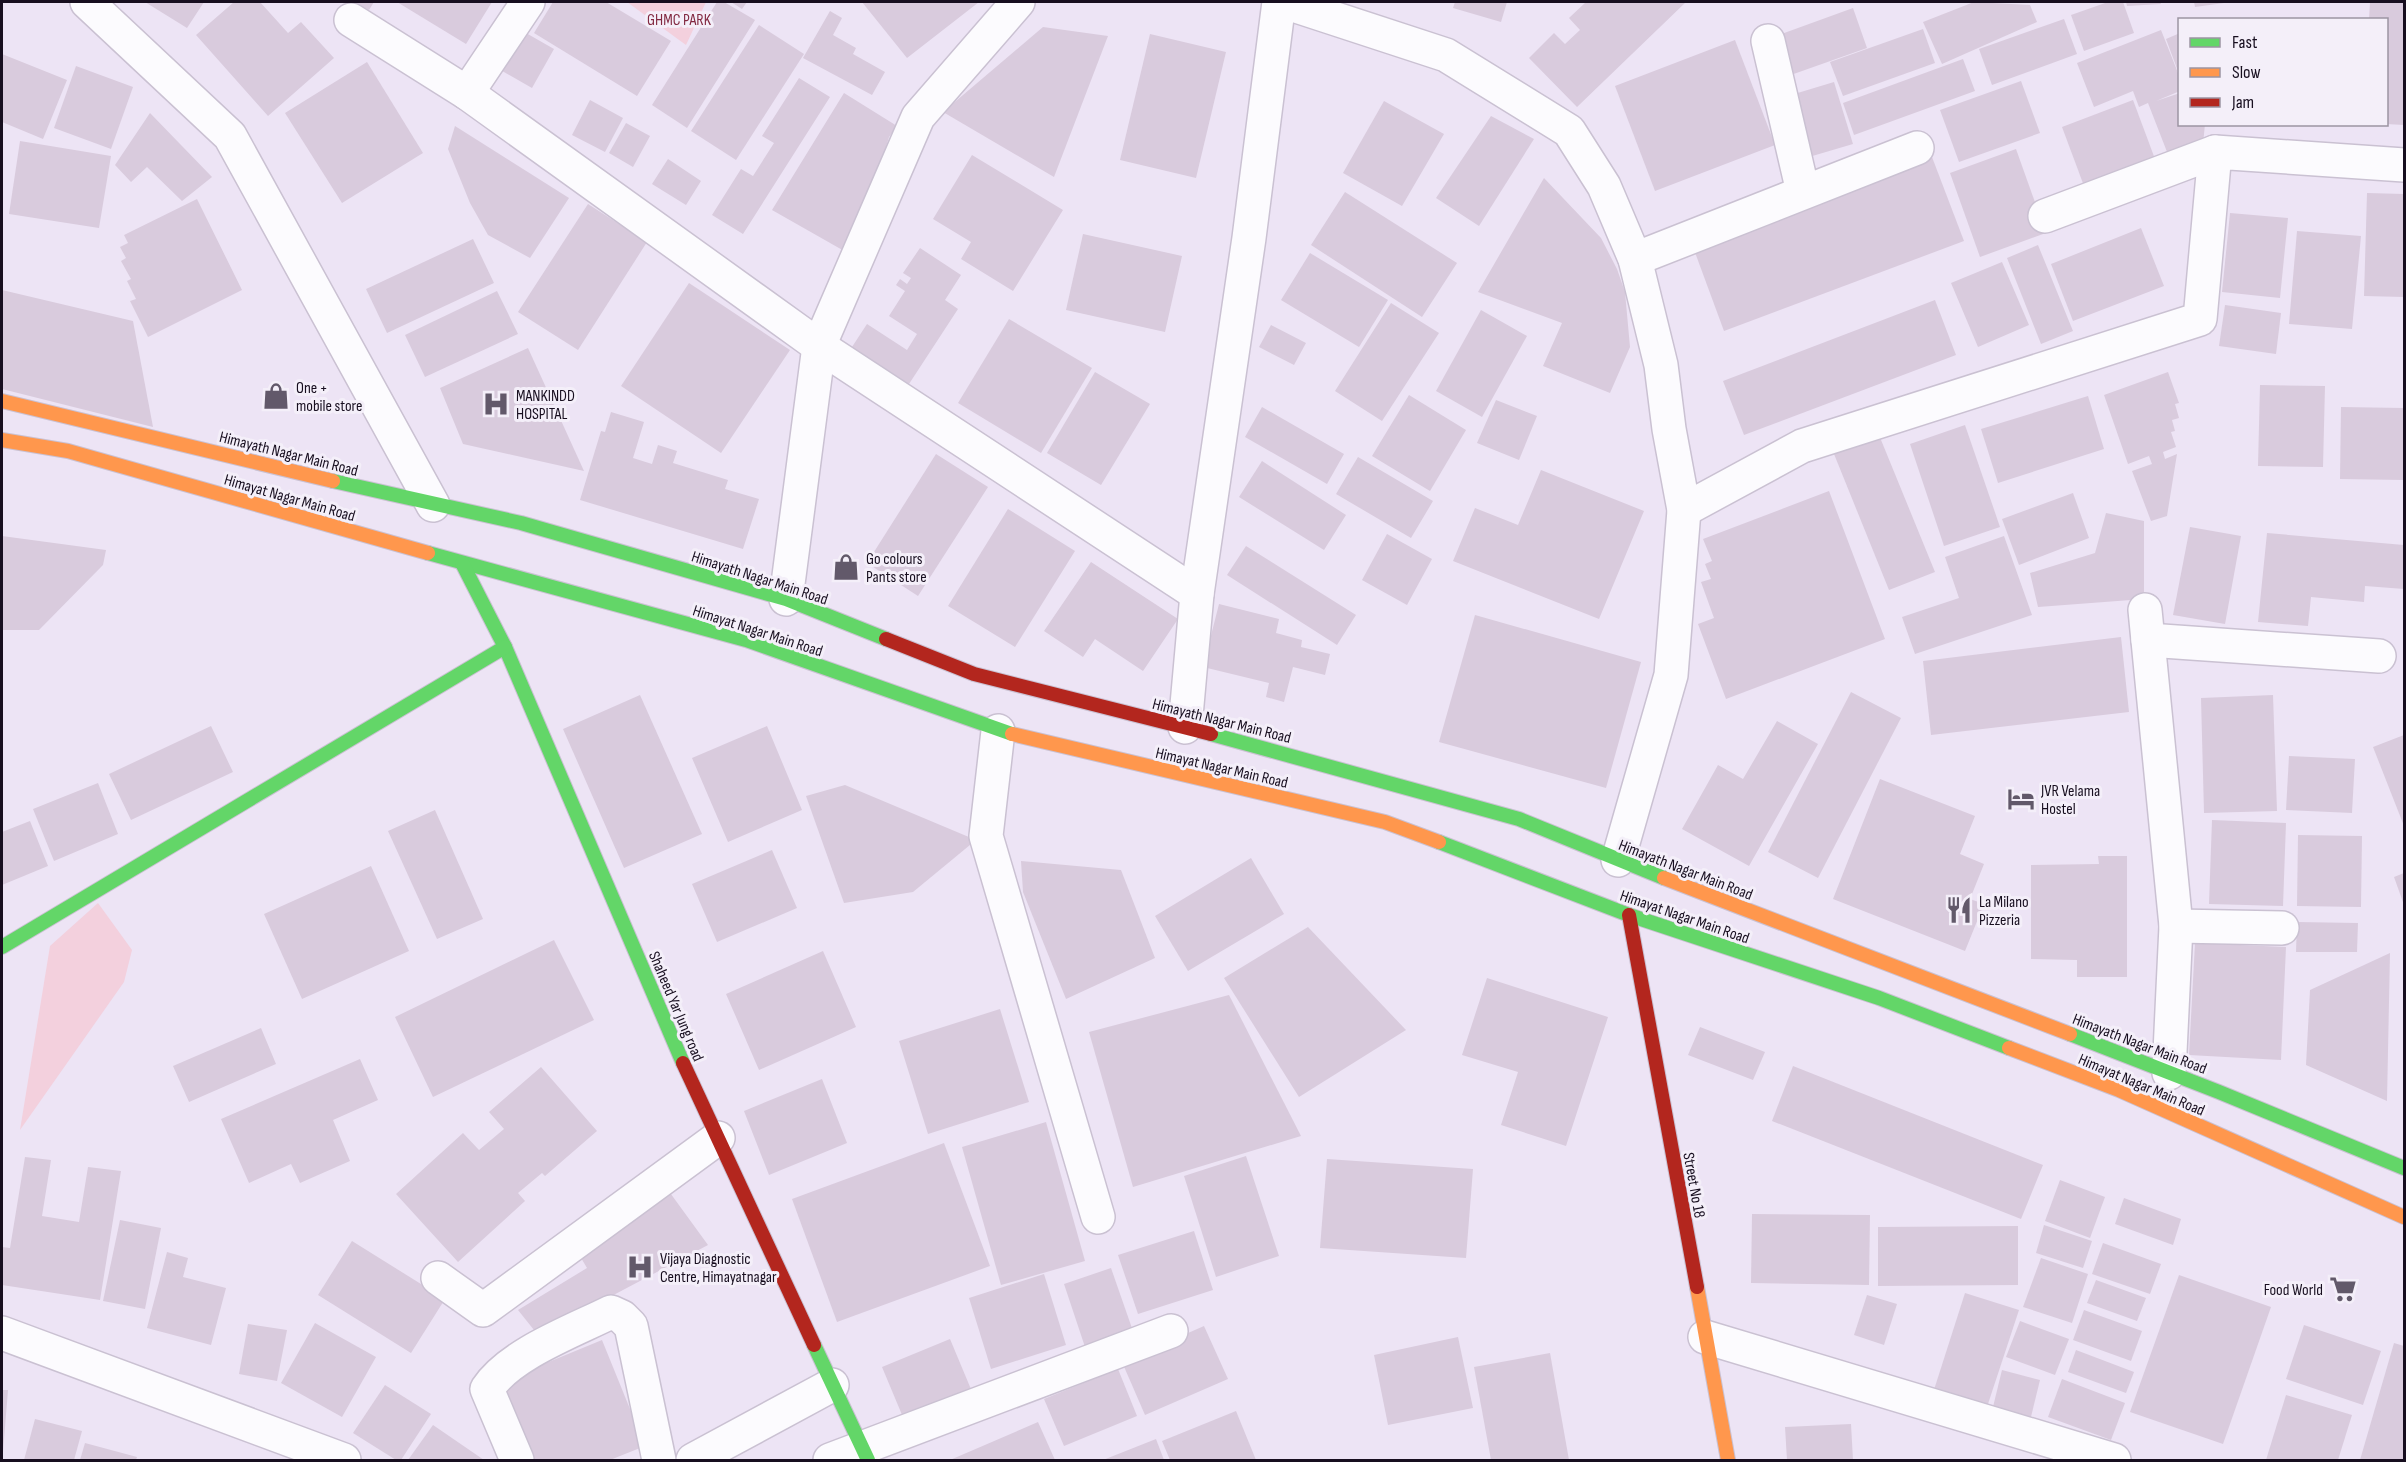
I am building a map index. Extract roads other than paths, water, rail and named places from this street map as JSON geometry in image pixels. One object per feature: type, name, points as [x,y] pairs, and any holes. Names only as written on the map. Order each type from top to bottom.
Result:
[{"type":"main road","name":"Himayath Nagar Main Road","points":[[2,401],[435,510],[521,523],[786,599],[974,674],[1260,746],[1519,819],[1618,860],[2169,1072],[2404,1168]]},
{"type":"main road","name":"Himayat Nagar Main Road","points":[[2,440],[68,451],[462,563],[746,640],[998,731],[1385,822],[1629,915],[1879,998],[2119,1090],[2404,1217]]},
{"type":"main road","name":"Shaheed Yar Jung road","points":[[452,544],[505,647],[718,1138],[864,1454]]},
{"type":"main road","points":[[2,947],[505,647]]},
{"type":"main road","name":"Street No 18","points":[[1629,915],[1728,1461]]},
{"type":"street","points":[[87,2],[230,136],[435,510]]},
{"type":"street","points":[[467,93],[528,2]]},
{"type":"street","points":[[786,599],[819,346],[918,117],[1018,2]]},
{"type":"street","points":[[1185,727],[1197,594],[1249,238],[1279,2]]},
{"type":"street","points":[[1284,2],[1446,55],[1569,131],[1604,186],[1635,259],[1661,365],[1669,429],[1684,510],[1671,675],[1618,860]]},
{"type":"street","points":[[351,20],[467,93],[819,346],[1197,594]]},
{"type":"street","points":[[1768,41],[1803,192]]},
{"type":"street","points":[[1635,259],[1917,148]]},
{"type":"street","points":[[1684,510],[1802,446],[2199,319],[2215,152]]},
{"type":"street","points":[[2045,216],[2215,152],[2404,165]]},
{"type":"street","points":[[2169,1072],[2176,926],[2146,625],[2379,656]]},
{"type":"street","points":[[998,731],[986,836],[1098,1217]]},
{"type":"street","points":[[2176,926],[2282,928]]},
{"type":"street","points":[[438,1278],[483,1310],[718,1138]]},
{"type":"street","points":[[517,1461],[487,1389],[496,1375],[521,1357],[611,1312],[631,1326],[659,1461]]},
{"type":"street","points":[[830,1461],[864,1454],[1171,1331]]},
{"type":"street","points":[[2,1333],[344,1461]]},
{"type":"street","points":[[1706,1336],[2114,1461]]},
{"type":"street","points":[[693,1461],[832,1385]]},
{"type":"place","name":"One + mobile store","points":[[276,396]]},
{"type":"place","name":"MANKINDD HOSPITAL","points":[[496,404]]},
{"type":"place","name":"Go colours Pants store","points":[[846,567]]},
{"type":"place","name":"JVR Velama Hostel","points":[[2021,799]]},
{"type":"place","name":"La Milano Pizzeria","points":[[1959,910]]},
{"type":"place","name":"Vijaya Diagnostic Centre, Himayatnagar","points":[[640,1267]]},
{"type":"place","name":"Food World","points":[[2343,1289]]},
{"type":"park label","name":"GHMC PARK","points":[[679,19]]}]
